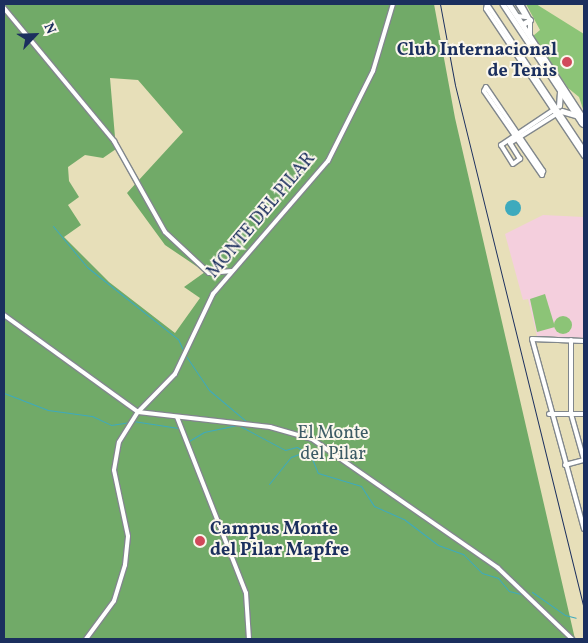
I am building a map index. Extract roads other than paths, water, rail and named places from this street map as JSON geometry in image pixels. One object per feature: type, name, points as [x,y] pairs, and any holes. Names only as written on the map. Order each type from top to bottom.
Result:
[{"type":"street","name":"MONTE DEL PILAR","points":[[86,639],[114,601],[125,565],[128,536],[114,470],[114,457],[125,432],[138,412],[175,374],[185,350],[214,294],[292,207],[328,161],[376,64],[393,4]]},
{"type":"street","points":[[584,150],[558,110],[487,4],[486,9],[558,110],[584,156]]},
{"type":"street","points":[[506,4],[523,24],[584,123]]},
{"type":"street","points":[[506,4],[523,24],[534,50]]},
{"type":"street","points":[[506,4],[560,90],[570,101],[576,115],[584,123]]},
{"type":"street","points":[[519,4],[528,19],[530,35]]},
{"type":"street","points":[[4,8],[118,146],[159,225],[209,273],[232,272]]},
{"type":"street","points":[[517,16],[528,19]]},
{"type":"street","points":[[523,24],[528,19]]},
{"type":"street","points":[[486,87],[542,175],[517,136],[484,92],[486,87]]},
{"type":"street","points":[[558,110],[560,90]]},
{"type":"street","points":[[517,136],[510,143],[520,159],[513,164],[501,145],[570,101]]},
{"type":"street","points":[[558,110],[576,115]]},
{"type":"street","points":[[4,315],[138,412],[270,427],[312,440],[474,549],[544,608],[572,639]]},
{"type":"street","points":[[584,341],[532,339],[549,414],[584,529]]},
{"type":"street","points":[[565,465],[584,460],[571,414],[571,340]]},
{"type":"street","points":[[549,414],[584,414]]},
{"type":"street","points":[[177,417],[246,593],[249,639]]},
{"type":"street","points":[[578,509],[584,507]]},
{"type":"water","points":[[513,200],[521,208],[513,216],[505,208]]},
{"type":"waterway","points":[[53,226],[87,267],[178,339],[184,352]]},
{"type":"waterway","points":[[186,356],[209,390],[247,422]]},
{"type":"waterway","points":[[4,393],[48,410],[92,416],[111,425],[129,422]]},
{"type":"waterway","points":[[133,421],[178,428]]},
{"type":"waterway","points":[[189,441],[204,432],[238,425],[285,450],[297,447],[311,456],[318,473],[361,486],[374,506],[405,520],[438,545],[463,554],[482,573],[498,578],[509,591],[521,594]]},
{"type":"waterway","points":[[269,484],[291,457],[304,452]]},
{"type":"waterway","points":[[532,592],[565,615],[576,618]]},
{"type":"railway","points":[[440,4],[455,85],[584,609]]},
{"type":"place","name":"Club Internacional de Tenis","points":[[567,62]]},
{"type":"place","name":"Campus Monte del Pilar Mapfre","points":[[200,541]]},
{"type":"park label","name":"El Monte del Pilar","points":[[333,445]]}]
